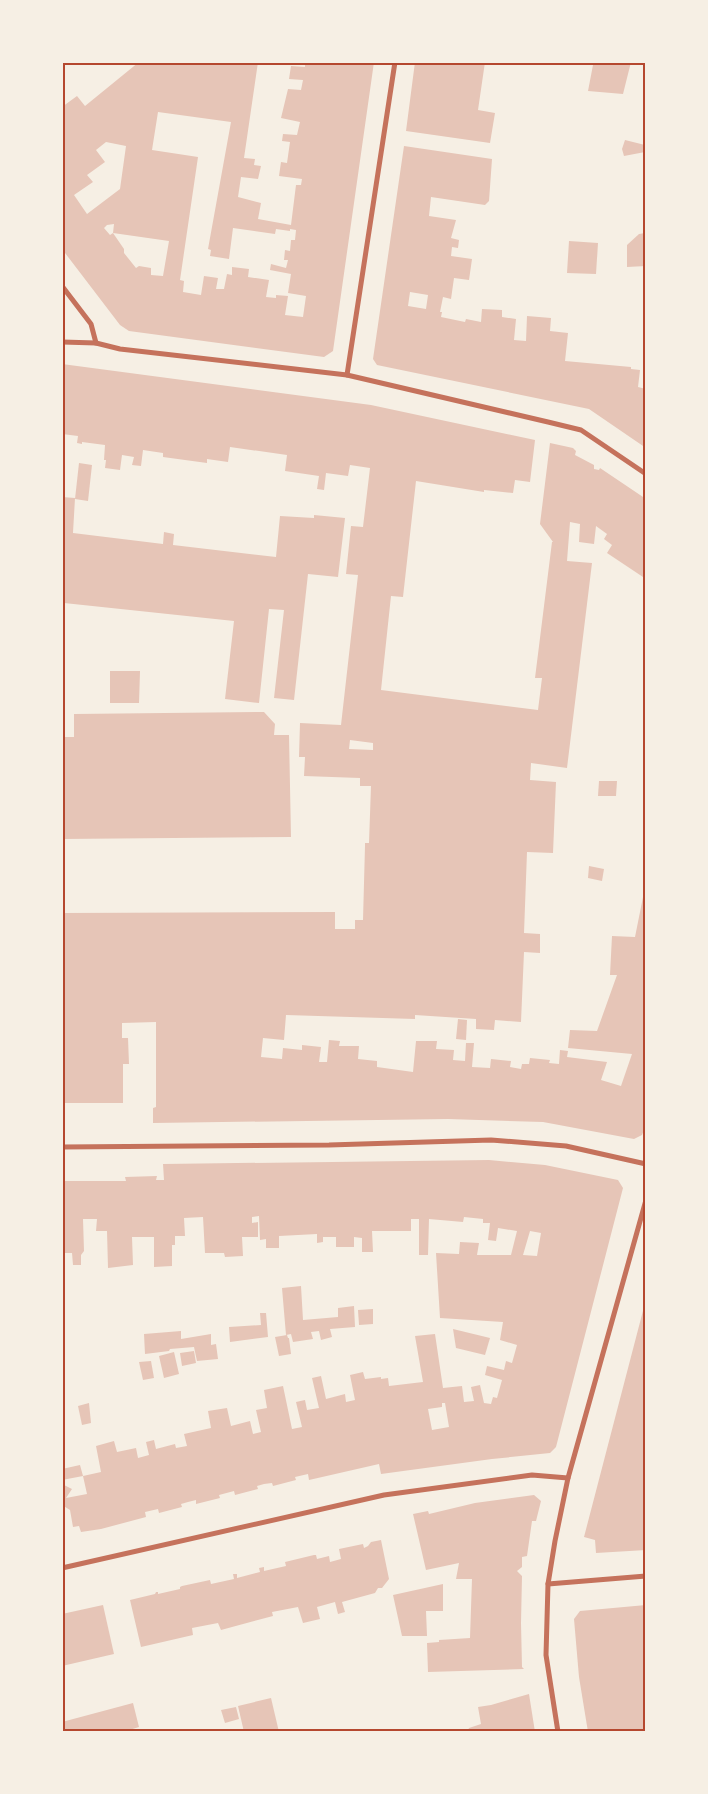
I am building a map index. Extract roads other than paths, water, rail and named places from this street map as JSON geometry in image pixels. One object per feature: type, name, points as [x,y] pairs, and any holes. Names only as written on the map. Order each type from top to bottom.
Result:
[{"type":"street","points":[[347,375],[395,62]]},
{"type":"street","points":[[62,286],[91,324],[96,343]]},
{"type":"street","points":[[62,342],[96,343],[120,349],[347,375],[581,430],[646,474]]},
{"type":"street","points":[[62,1147],[330,1145],[491,1140],[566,1146],[646,1164]]},
{"type":"street","points":[[558,1732],[546,1655],[548,1584],[555,1541],[568,1478],[646,1200]]},
{"type":"street","points":[[638,1226],[646,1228]]},
{"type":"street","points":[[62,1568],[384,1495],[532,1476],[568,1478]]},
{"type":"street","points":[[548,1584],[646,1576]]}]
